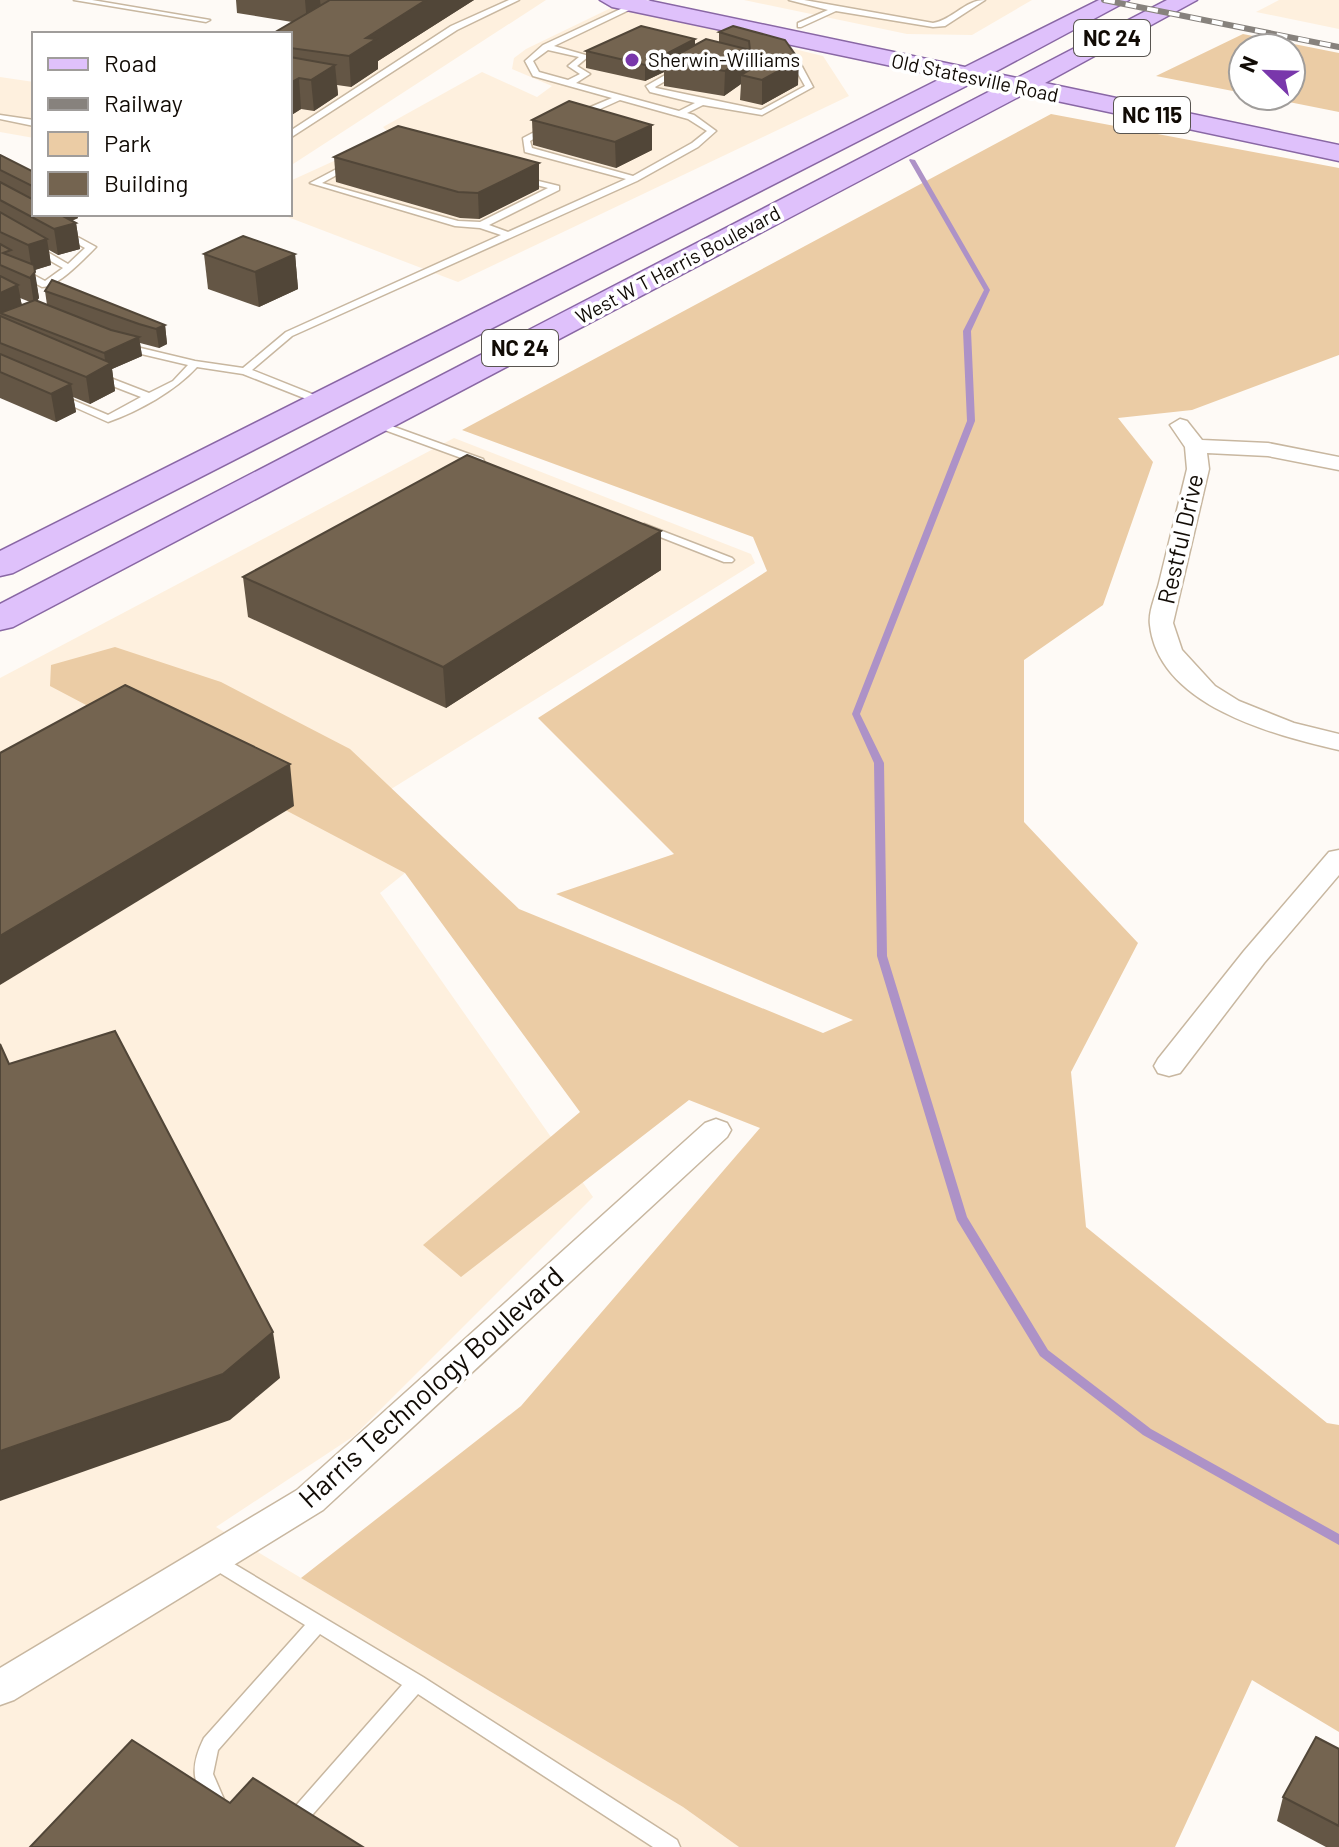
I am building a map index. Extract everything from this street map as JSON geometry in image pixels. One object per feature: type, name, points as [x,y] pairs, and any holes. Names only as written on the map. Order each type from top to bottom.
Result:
[{"type":"main road","name":"Old Statesville Road","points":[[612,0],[645,2],[770,38],[976,70]]},
{"type":"main road","name":"Old Statesville Road","points":[[685,0],[770,38],[801,25],[976,70],[1339,153]]},
{"type":"main road","name":"West W T Harris Boulevard","points":[[0,565],[1117,0]]},
{"type":"main road","name":"West W T Harris Boulevard","points":[[0,619],[1185,0]]},
{"type":"main road","name":"Old Statesville Road","points":[[1029,82],[1339,136]]},
{"type":"street","name":"Restful Drive","points":[[1180,425],[1196,447],[1198,469],[1161,623],[1165,645],[1192,681],[1212,695],[1273,725],[1339,742]]},
{"type":"street","points":[[1196,447],[1253,446],[1300,453],[1339,464]]},
{"type":"street","points":[[1169,1066],[1254,957],[1339,858]]},
{"type":"street","name":"Harris Technology Boulevard","points":[[0,1688],[310,1500],[716,1130]]},
{"type":"lane","points":[[78,0],[206,20]]},
{"type":"lane","points":[[292,134],[454,28],[515,0]]},
{"type":"lane","points":[[793,0],[836,4],[912,22],[942,24],[981,0]]},
{"type":"lane","points":[[912,22],[933,20],[965,4],[964,0]]},
{"type":"lane","points":[[801,25],[836,4],[851,1]]},
{"type":"lane","points":[[245,371],[289,334],[634,179],[695,145],[712,131],[702,122],[679,114],[536,74],[529,61],[546,47],[645,2]]},
{"type":"lane","points":[[694,61],[650,86],[653,90],[702,102],[722,103],[762,113],[809,87],[795,61],[770,38]]},
{"type":"lane","points":[[546,47],[585,56],[572,66],[586,74],[567,84]]},
{"type":"lane","points":[[790,73],[801,72]]},
{"type":"lane","points":[[790,89],[802,91]]},
{"type":"lane","points":[[342,91],[355,93]]},
{"type":"lane","points":[[621,97],[534,135],[525,145],[528,150],[634,179]]},
{"type":"lane","points":[[722,103],[733,97]]},
{"type":"lane","points":[[774,98],[785,100]]},
{"type":"lane","points":[[679,114],[702,102]]},
{"type":"lane","points":[[0,117],[32,123]]},
{"type":"lane","points":[[356,163],[314,183],[458,224],[481,225],[508,235]]},
{"type":"lane","points":[[481,225],[556,188],[513,175]]},
{"type":"lane","points":[[45,285],[91,247],[52,225]]},
{"type":"lane","points":[[23,241],[69,268]]},
{"type":"lane","points":[[0,260],[45,285]]},
{"type":"lane","points":[[45,285],[47,299]]},
{"type":"lane","points":[[107,340],[135,351],[245,371],[323,402]]},
{"type":"lane","points":[[51,394],[108,419],[177,383],[195,364]]},
{"type":"lane","points":[[79,369],[152,398]]},
{"type":"lane","points":[[375,423],[492,466]]},
{"type":"lane","points":[[631,521],[728,560]]},
{"type":"lane","points":[[213,1560],[416,1683],[670,1847]]},
{"type":"lane","points":[[235,1819],[216,1805],[204,1784],[200,1764],[211,1744],[318,1623]]},
{"type":"lane","points":[[292,1825],[416,1683]]},
{"type":"shaded area","points":[[331,0],[546,0],[292,165],[292,32],[277,32]]},
{"type":"shaded area","points":[[744,0],[1032,0],[972,35],[907,34]]},
{"type":"shaded area","points":[[1279,0],[1339,0],[1339,29],[1256,12]]},
{"type":"shaded area","points":[[615,6],[823,56],[849,96],[458,282],[285,216],[292,216],[292,180],[391,135],[383,127],[482,72],[537,97],[552,86],[512,69],[514,58],[526,49]]},
{"type":"shaded area","points":[[0,77],[32,82],[32,138],[0,132]]},
{"type":"shaded area","points":[[454,438],[751,554],[755,563],[330,827],[405,873],[380,893],[593,1197],[354,1436],[216,1527],[683,1807],[739,1847],[0,1847],[0,678]]},
{"type":"green space","points":[[1227,42],[1227,90],[1156,76]]},
{"type":"green space","points":[[1307,47],[1339,53],[1339,112],[1307,106]]},
{"type":"green space","points":[[1051,114],[1339,168],[1339,355],[1192,410],[1118,418],[1153,462],[1103,605],[1024,660],[1024,822],[1138,943],[1071,1072],[1086,1227],[1327,1423],[1339,1425],[1339,1732],[1252,1680],[1175,1847],[739,1847],[683,1807],[301,1578],[521,1406],[760,1128],[689,1100],[461,1277],[423,1245],[580,1112],[405,873],[50,686],[51,665],[115,647],[221,682],[350,749],[519,909],[823,1033],[853,1020],[556,894],[674,854],[538,718],[767,571],[753,537],[462,430]]},
{"type":"building","points":[[330,0],[426,0],[366,38],[376,39],[349,56],[292,48],[292,32],[275,32]]},
{"type":"building","points":[[641,26],[695,39],[645,65],[586,51]]},
{"type":"building","points":[[733,26],[785,40],[799,60],[762,80],[741,75],[760,64],[758,55],[753,51],[725,71],[664,62],[706,39],[750,50],[749,41],[719,32]]},
{"type":"building","points":[[292,57],[335,65],[311,80],[299,78],[292,82]]},
{"type":"building","points":[[569,101],[652,125],[615,142],[532,120]]},
{"type":"building","points":[[398,126],[539,163],[478,193],[458,192],[334,157]]},
{"type":"building","points":[[0,155],[32,171],[32,186],[0,170]]},
{"type":"building","points":[[0,182],[32,199],[32,216],[63,216],[76,223],[54,229],[0,200]]},
{"type":"building","points":[[0,212],[47,239],[28,245],[0,232]]},
{"type":"building","points":[[243,236],[295,254],[255,272],[204,254]]},
{"type":"building","points":[[0,244],[11,250],[3,253],[34,265],[35,272],[30,278],[0,265]]},
{"type":"building","points":[[0,276],[18,285],[0,293]]},
{"type":"building","points":[[52,280],[165,325],[156,329],[45,291]]},
{"type":"building","points":[[35,300],[111,330],[139,337],[104,353],[0,313]]},
{"type":"building","points":[[0,316],[111,363],[86,377],[0,343]]},
{"type":"building","points":[[0,354],[71,384],[51,394],[0,372]]},
{"type":"building","points":[[467,455],[661,531],[443,667],[243,577]]},
{"type":"building","points":[[125,685],[290,764],[0,936],[0,753]]},
{"type":"building","points":[[115,1031],[273,1332],[223,1374],[0,1451],[0,1044],[9,1064]]},
{"type":"building","points":[[1316,1737],[1339,1749],[1339,1826],[1283,1797]]},
{"type":"building","points":[[132,1740],[230,1803],[253,1778],[363,1847],[30,1847]]},
{"type":"waterway","points":[[912,160],[987,290],[967,331],[971,421],[856,714],[879,763],[882,956],[961,1217],[1044,1353],[1147,1432],[1339,1540]]},
{"type":"railway","points":[[1104,0],[1339,47]]},
{"type":"place","name":"Sherwin-Williams","points":[[632,60]]}]
